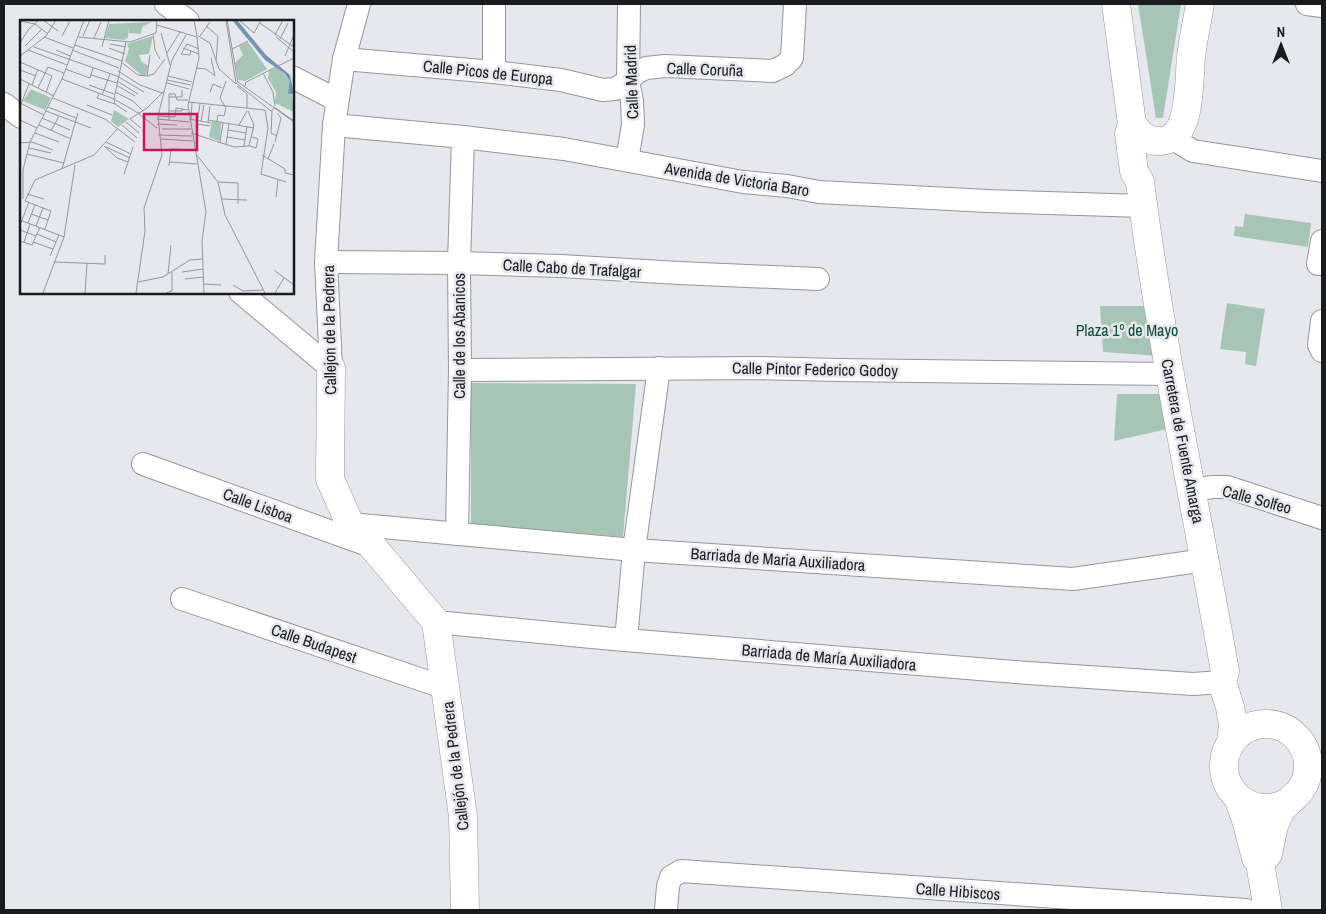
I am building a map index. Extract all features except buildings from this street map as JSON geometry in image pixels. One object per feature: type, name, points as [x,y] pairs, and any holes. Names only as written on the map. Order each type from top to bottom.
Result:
[{"type":"street","points":[[166,4],[187,20]]},
{"type":"street","name":"Callejon de la Pedrera","points":[[359,4],[344,59],[334,125],[326,262],[331,368],[330,479],[350,524],[372,546],[436,622]]},
{"type":"street","points":[[494,4],[494,72]]},
{"type":"street","name":"Calle Madrid","points":[[627,160],[633,125],[632,101],[628,81],[629,4]]},
{"type":"street","name":"Calle Coruña","points":[[628,81],[636,73],[646,68],[665,66],[773,71],[785,65],[792,58],[795,4]]},
{"type":"street","name":"Carretera de Fuente Amarga","points":[[1116,4],[1132,124],[1129,134],[1134,171],[1142,194],[1190,490],[1206,560],[1233,725],[1231,742]]},
{"type":"street","points":[[1142,194],[1145,165],[1152,150],[1178,132],[1184,120],[1188,99],[1191,56],[1200,4]]},
{"type":"street","points":[[1307,4],[1322,6]]},
{"type":"street","name":"Calle Picos de Europa","points":[[344,59],[494,72],[561,80],[604,90],[615,89],[628,81]]},
{"type":"street","points":[[294,79],[337,100]]},
{"type":"street","points":[[4,104],[20,116]]},
{"type":"street","points":[[1132,124],[1144,137],[1152,140],[1167,140],[1193,151],[1322,171]]},
{"type":"street","name":"Avenida de Victoria Baro","points":[[334,125],[564,149],[743,182],[787,186],[819,192],[987,201],[1142,194]]},
{"type":"street","name":"Calle de los Abanicos","points":[[456,534],[460,370],[459,263],[463,137]]},
{"type":"street","points":[[1320,264],[1322,241]]},
{"type":"street","name":"Calle Cabo de Trafalgar","points":[[326,262],[561,266],[818,279]]},
{"type":"street","points":[[242,294],[331,368]]},
{"type":"street","points":[[1322,321],[1319,345],[1322,351]]},
{"type":"street","points":[[626,640],[634,550],[659,368]]},
{"type":"street","name":"Calle Pintor Federico Godoy","points":[[460,370],[757,368],[1170,374]]},
{"type":"street","name":"Calle Lisboa","points":[[143,464],[372,546]]},
{"type":"street","name":"Calle Solfeo","points":[[1190,490],[1227,487],[1322,518]]},
{"type":"street","name":"Barriada de Maria Auxiliadora","points":[[350,524],[634,550],[1073,578],[1206,560]]},
{"type":"street","name":"Calle Budapest","points":[[182,599],[446,688]]},
{"type":"street","name":"Barriada de María Auxiliadora","points":[[436,622],[626,640],[1028,673],[1193,684],[1224,677]]},
{"type":"street","name":"Callejón de la Pedrera","points":[[436,622],[463,816],[464,910]]},
{"type":"street","points":[[1224,677],[1236,680],[1250,707],[1261,717],[1294,734],[1302,744],[1306,755],[1308,766],[1306,778],[1301,789],[1281,810],[1274,825],[1268,854],[1260,862]]},
{"type":"street","points":[[1272,724],[1249,727],[1239,733],[1231,742],[1226,753],[1225,777],[1230,788],[1238,797],[1259,807],[1283,804],[1293,797]]},
{"type":"street","points":[[1238,797],[1256,858],[1260,862],[1268,910]]},
{"type":"street","name":"Calle Hibiscos","points":[[666,910],[668,886],[671,876],[681,871],[989,902],[1246,910]]},
{"type":"green space","points":[[1138,4],[1181,4],[1163,118],[1156,118]]},
{"type":"green space","points":[[1245,214],[1311,223],[1308,247],[1234,236],[1235,226],[1243,227]]},
{"type":"green space","points":[[1227,303],[1265,309],[1256,366],[1245,364],[1246,352],[1220,349]]},
{"type":"green space","name":"Plaza 1º de Mayo","points":[[1100,306],[1145,306],[1159,356],[1103,352]]},
{"type":"green space","points":[[471,383],[636,384],[623,537],[471,524]]},
{"type":"green space","points":[[1117,394],[1165,394],[1172,428],[1114,441]]}]
